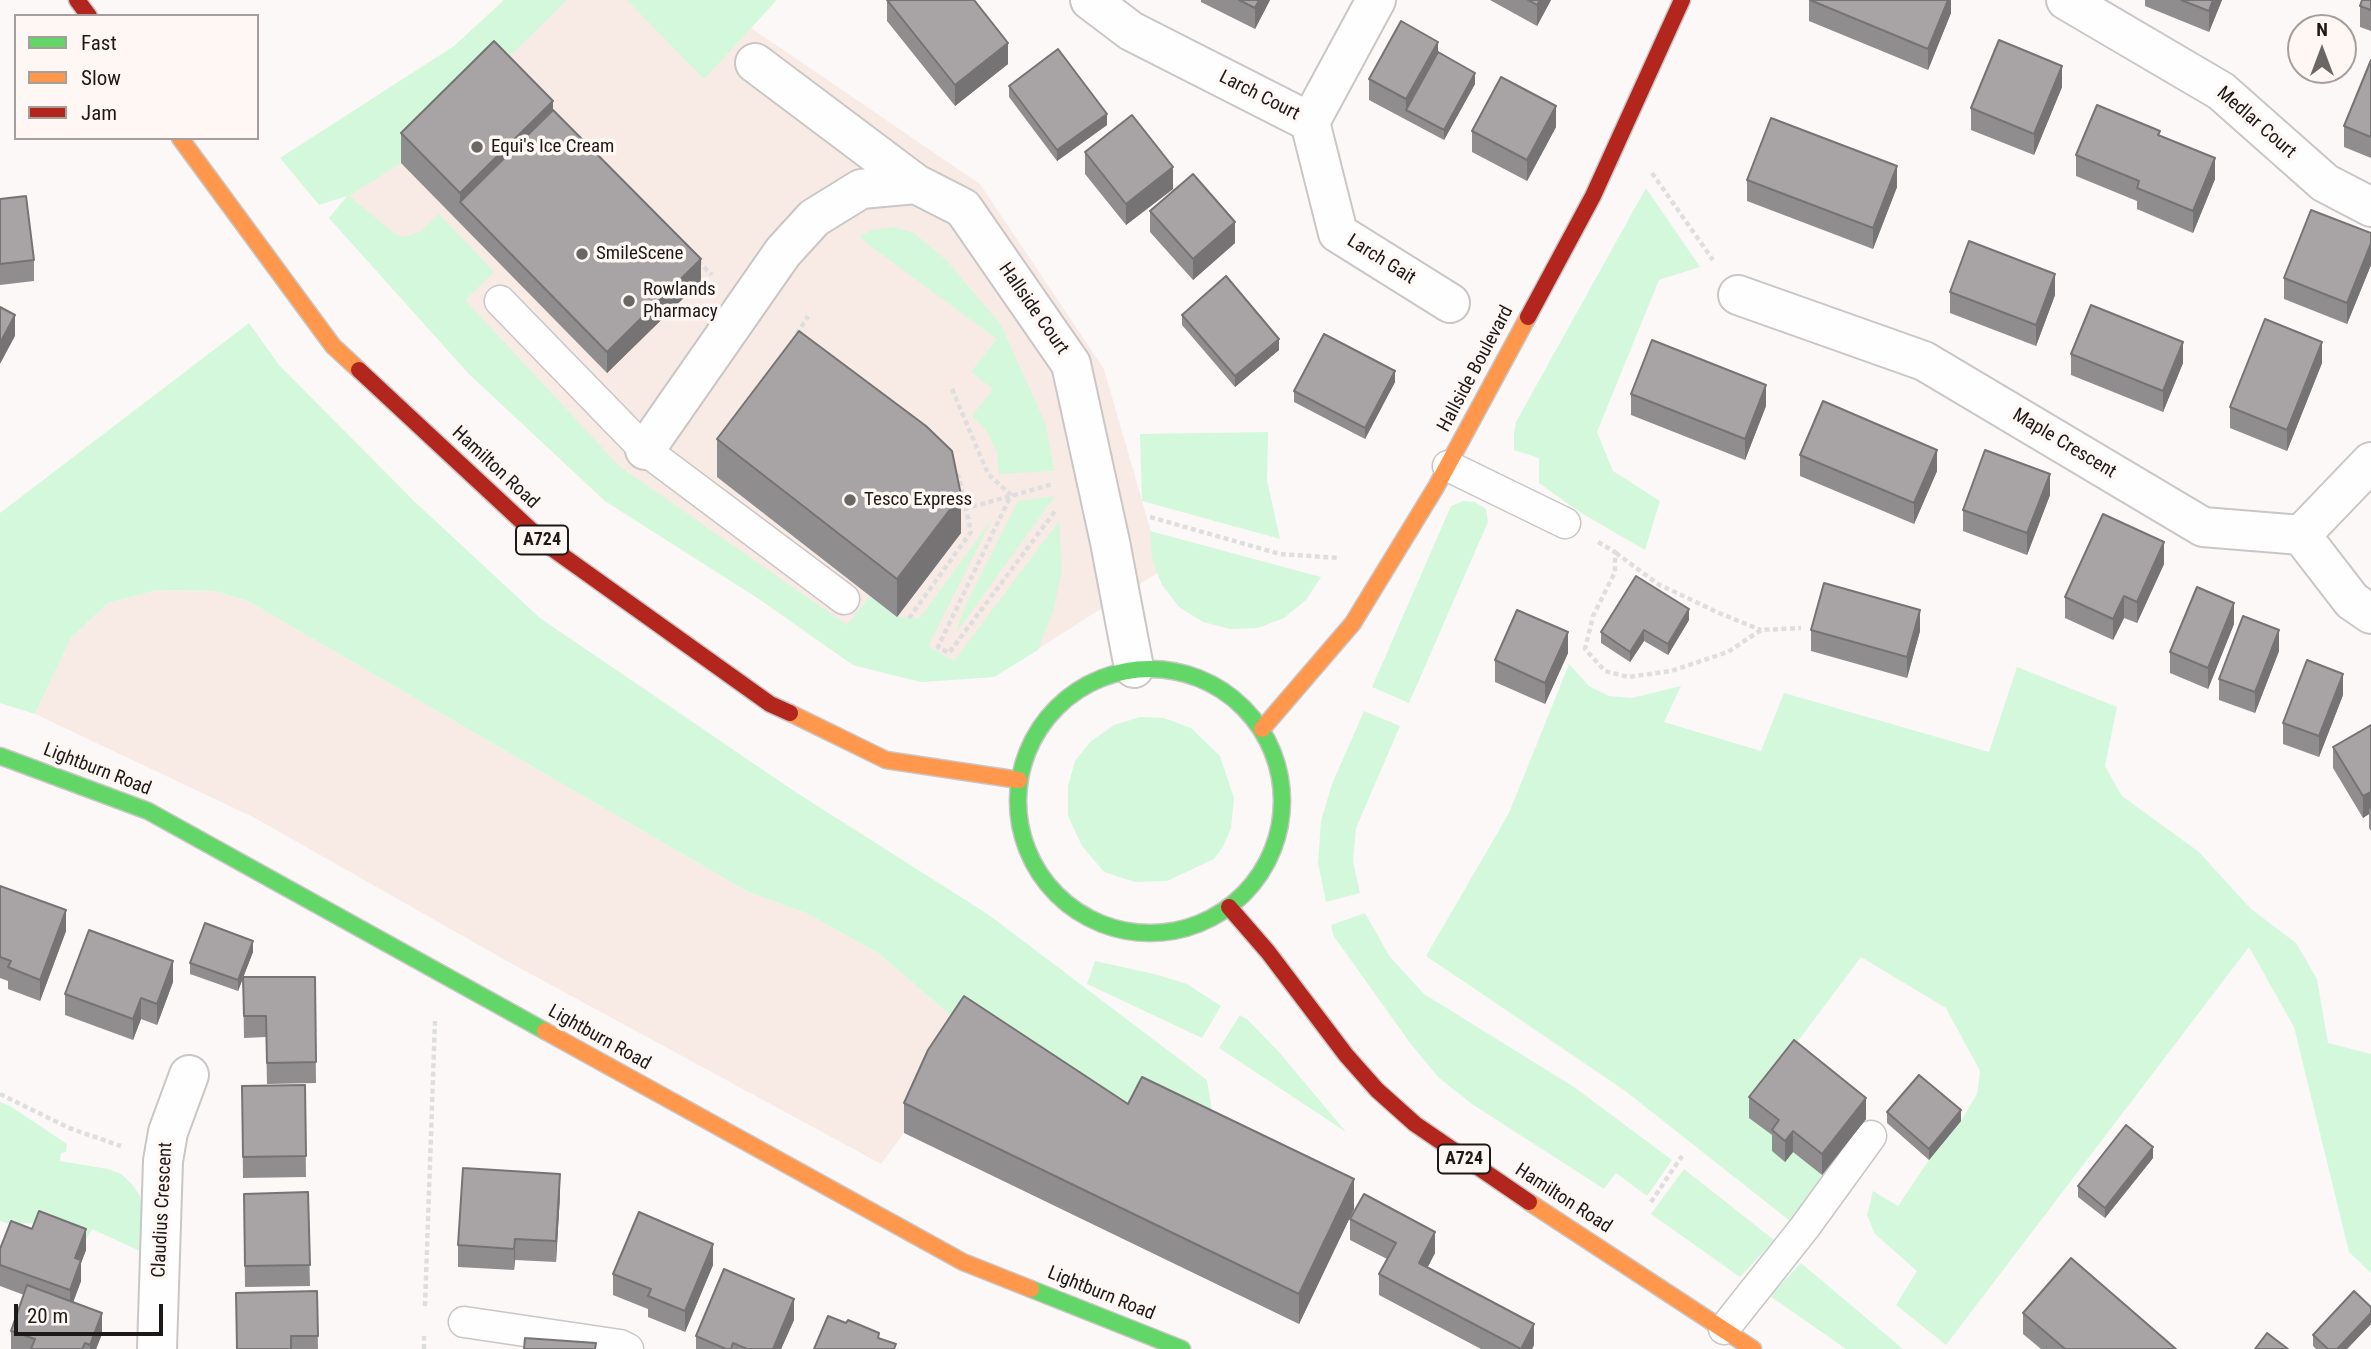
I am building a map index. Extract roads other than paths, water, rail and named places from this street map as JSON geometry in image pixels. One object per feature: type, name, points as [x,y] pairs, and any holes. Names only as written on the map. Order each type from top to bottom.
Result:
[{"type":"main road","name":"Hallside Boulevard","points":[[1262,729],[1353,623],[1448,466],[1593,196],[1682,0]]},
{"type":"main road","name":"Hamilton Road","points":[[181,140],[333,346],[546,544],[771,704],[886,760],[1019,780]]},
{"type":"main road","points":[[1134,668],[1173,670],[1217,687],[1262,729],[1283,791],[1279,840],[1265,872],[1247,895],[1228,907],[1178,928],[1128,932],[1075,913],[1041,872],[1020,827],[1019,780],[1030,738],[1056,707],[1092,680],[1134,668]]},
{"type":"main road","name":"Lightburn Road","points":[[0,756],[148,811],[962,1262],[1182,1349]]},
{"type":"main road","name":"Hamilton Road","points":[[1228,907],[1268,952],[1346,1055],[1377,1090],[1415,1124],[1753,1349]]},
{"type":"street","name":"Larch Court","points":[[1090,0],[1131,31],[1310,122],[1376,0]]},
{"type":"street","name":"Medlar Court","points":[[2066,0],[2221,91],[2325,183],[2371,207]]},
{"type":"street","name":"Hallside Court","points":[[755,63],[916,184],[963,208],[1070,364],[1110,542],[1134,668]]},
{"type":"street","name":"Larch Gait","points":[[1310,122],[1338,233],[1450,303]]},
{"type":"street","points":[[645,450],[783,252],[814,218],[861,188],[916,184]]},
{"type":"street","name":"Maple Crescent","points":[[1738,295],[1924,361],[2203,527],[2301,536]]},
{"type":"street","points":[[2371,462],[2301,536],[2352,601],[2371,614]]},
{"type":"street","name":"Claudius Crescent","points":[[157,1349],[163,1161],[168,1132],[189,1075]]},
{"type":"lane","points":[[500,301],[645,450],[844,599]]},
{"type":"lane","points":[[1448,466],[1565,523]]},
{"type":"lane","points":[[1724,1329],[1805,1227],[1871,1136]]},
{"type":"lane","points":[[464,1322],[620,1345],[628,1349]]},
{"type":"place","name":"Equi's Ice Cream","points":[[477,147]]},
{"type":"place","name":"SmileScene","points":[[582,254]]},
{"type":"place","name":"Rowlands Pharmacy","points":[[629,301]]},
{"type":"place","name":"Tesco Express","points":[[850,500]]}]
